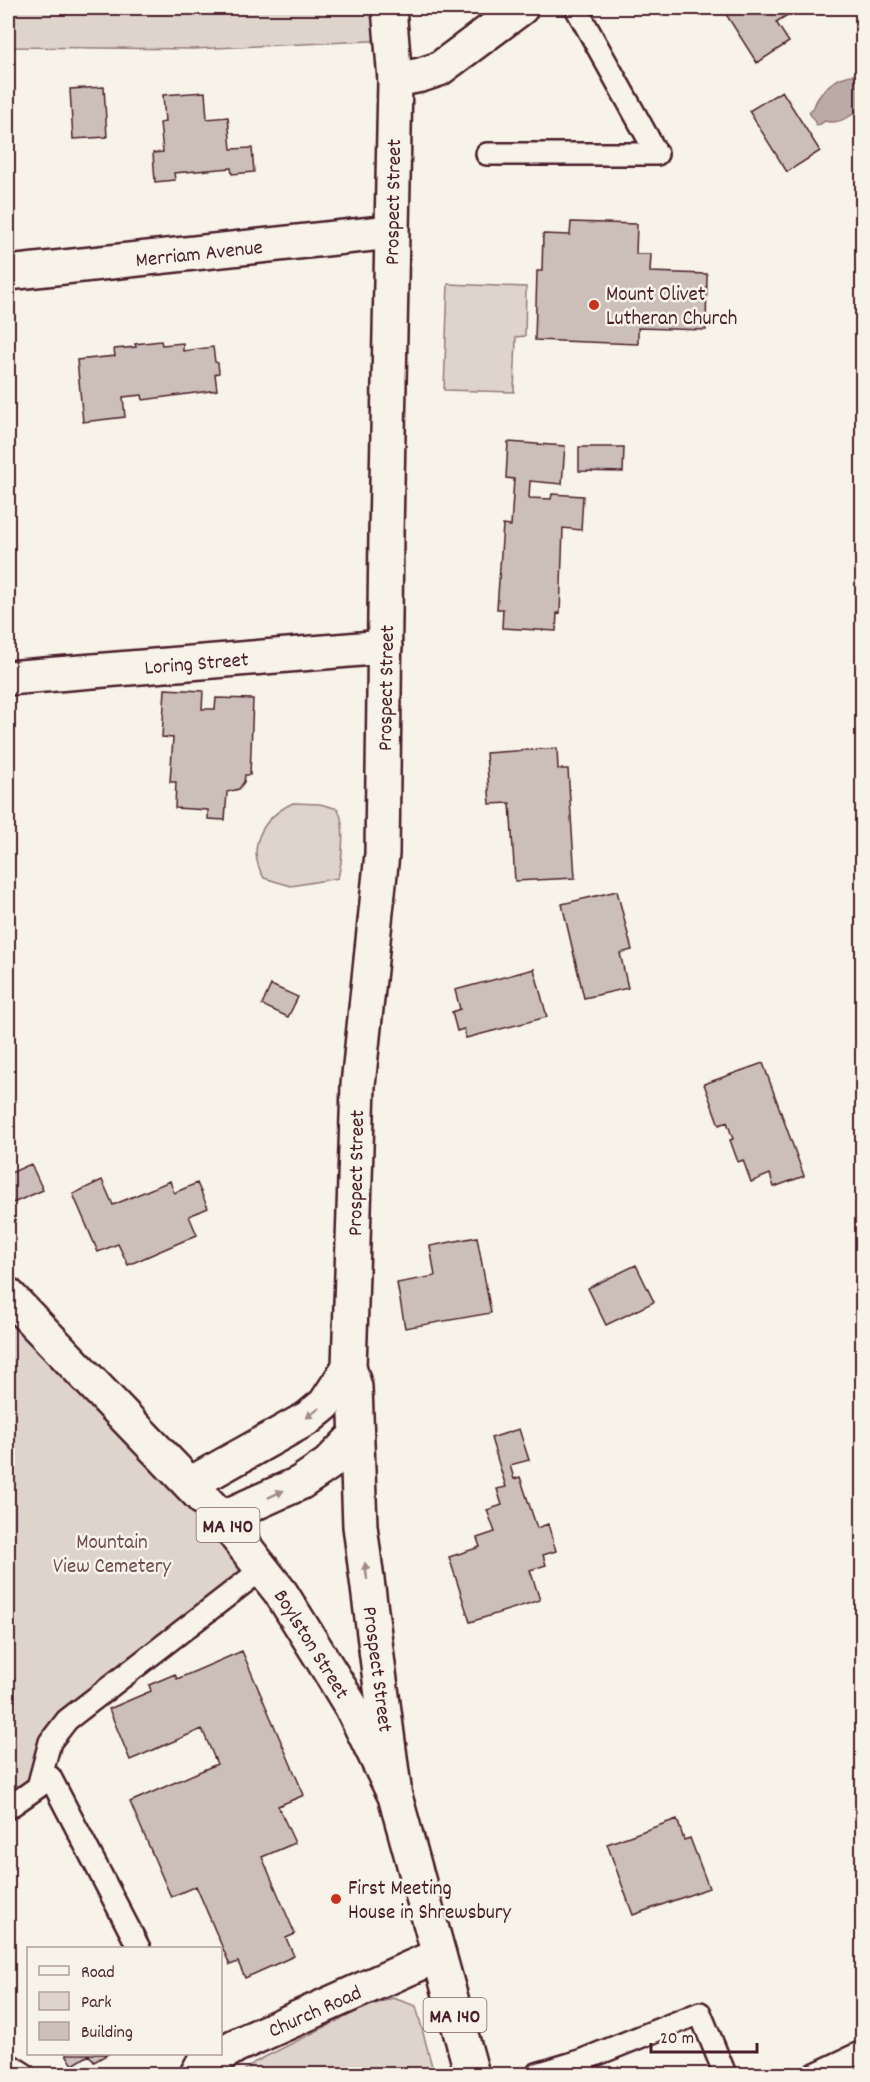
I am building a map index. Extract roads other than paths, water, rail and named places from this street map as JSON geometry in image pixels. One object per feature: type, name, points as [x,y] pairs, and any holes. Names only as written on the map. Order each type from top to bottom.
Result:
[{"type":"street","name":"Prospect Street","points":[[389,8],[394,80],[382,854],[358,1085],[349,1367],[355,1387],[360,1526],[394,1796]]},
{"type":"street","points":[[394,80],[439,69],[521,8]]},
{"type":"street","name":"Merriam Avenue","points":[[8,273],[391,232]]},
{"type":"street","name":"Loring Street","points":[[8,678],[385,647]]},
{"type":"street","name":"Boylston Street","points":[[8,1295],[222,1518],[293,1611],[342,1691],[370,1743],[394,1796],[472,2074]]},
{"type":"street","points":[[190,1484],[308,1418],[325,1404],[349,1367]]},
{"type":"street","points":[[222,1518],[300,1483],[328,1464],[356,1435]]},
{"type":"street","name":"Church Road","points":[[222,2053],[439,1955]]},
{"type":"street","name":"Church Road","points":[[198,2065],[217,2055]]},
{"type":"lane","points":[[487,154],[657,154],[576,8]]},
{"type":"lane","points":[[38,1787],[50,1742],[67,1720],[262,1569]]},
{"type":"lane","points":[[8,1808],[50,1777],[139,1947]]},
{"type":"lane","points":[[537,2074],[583,2068],[700,2013],[725,2074]]},
{"type":"lane","points":[[815,2074],[862,2052]]},
{"type":"lane","points":[[8,2064],[24,2074]]},
{"type":"place","name":"Mount Olivet Lutheran Church","points":[[594,305]]},
{"type":"place","name":"First Meeting House in Shrewsbury","points":[[336,1899]]},
{"type":"park label","name":"Mountain View Cemetery","points":[[112,1553]]}]
